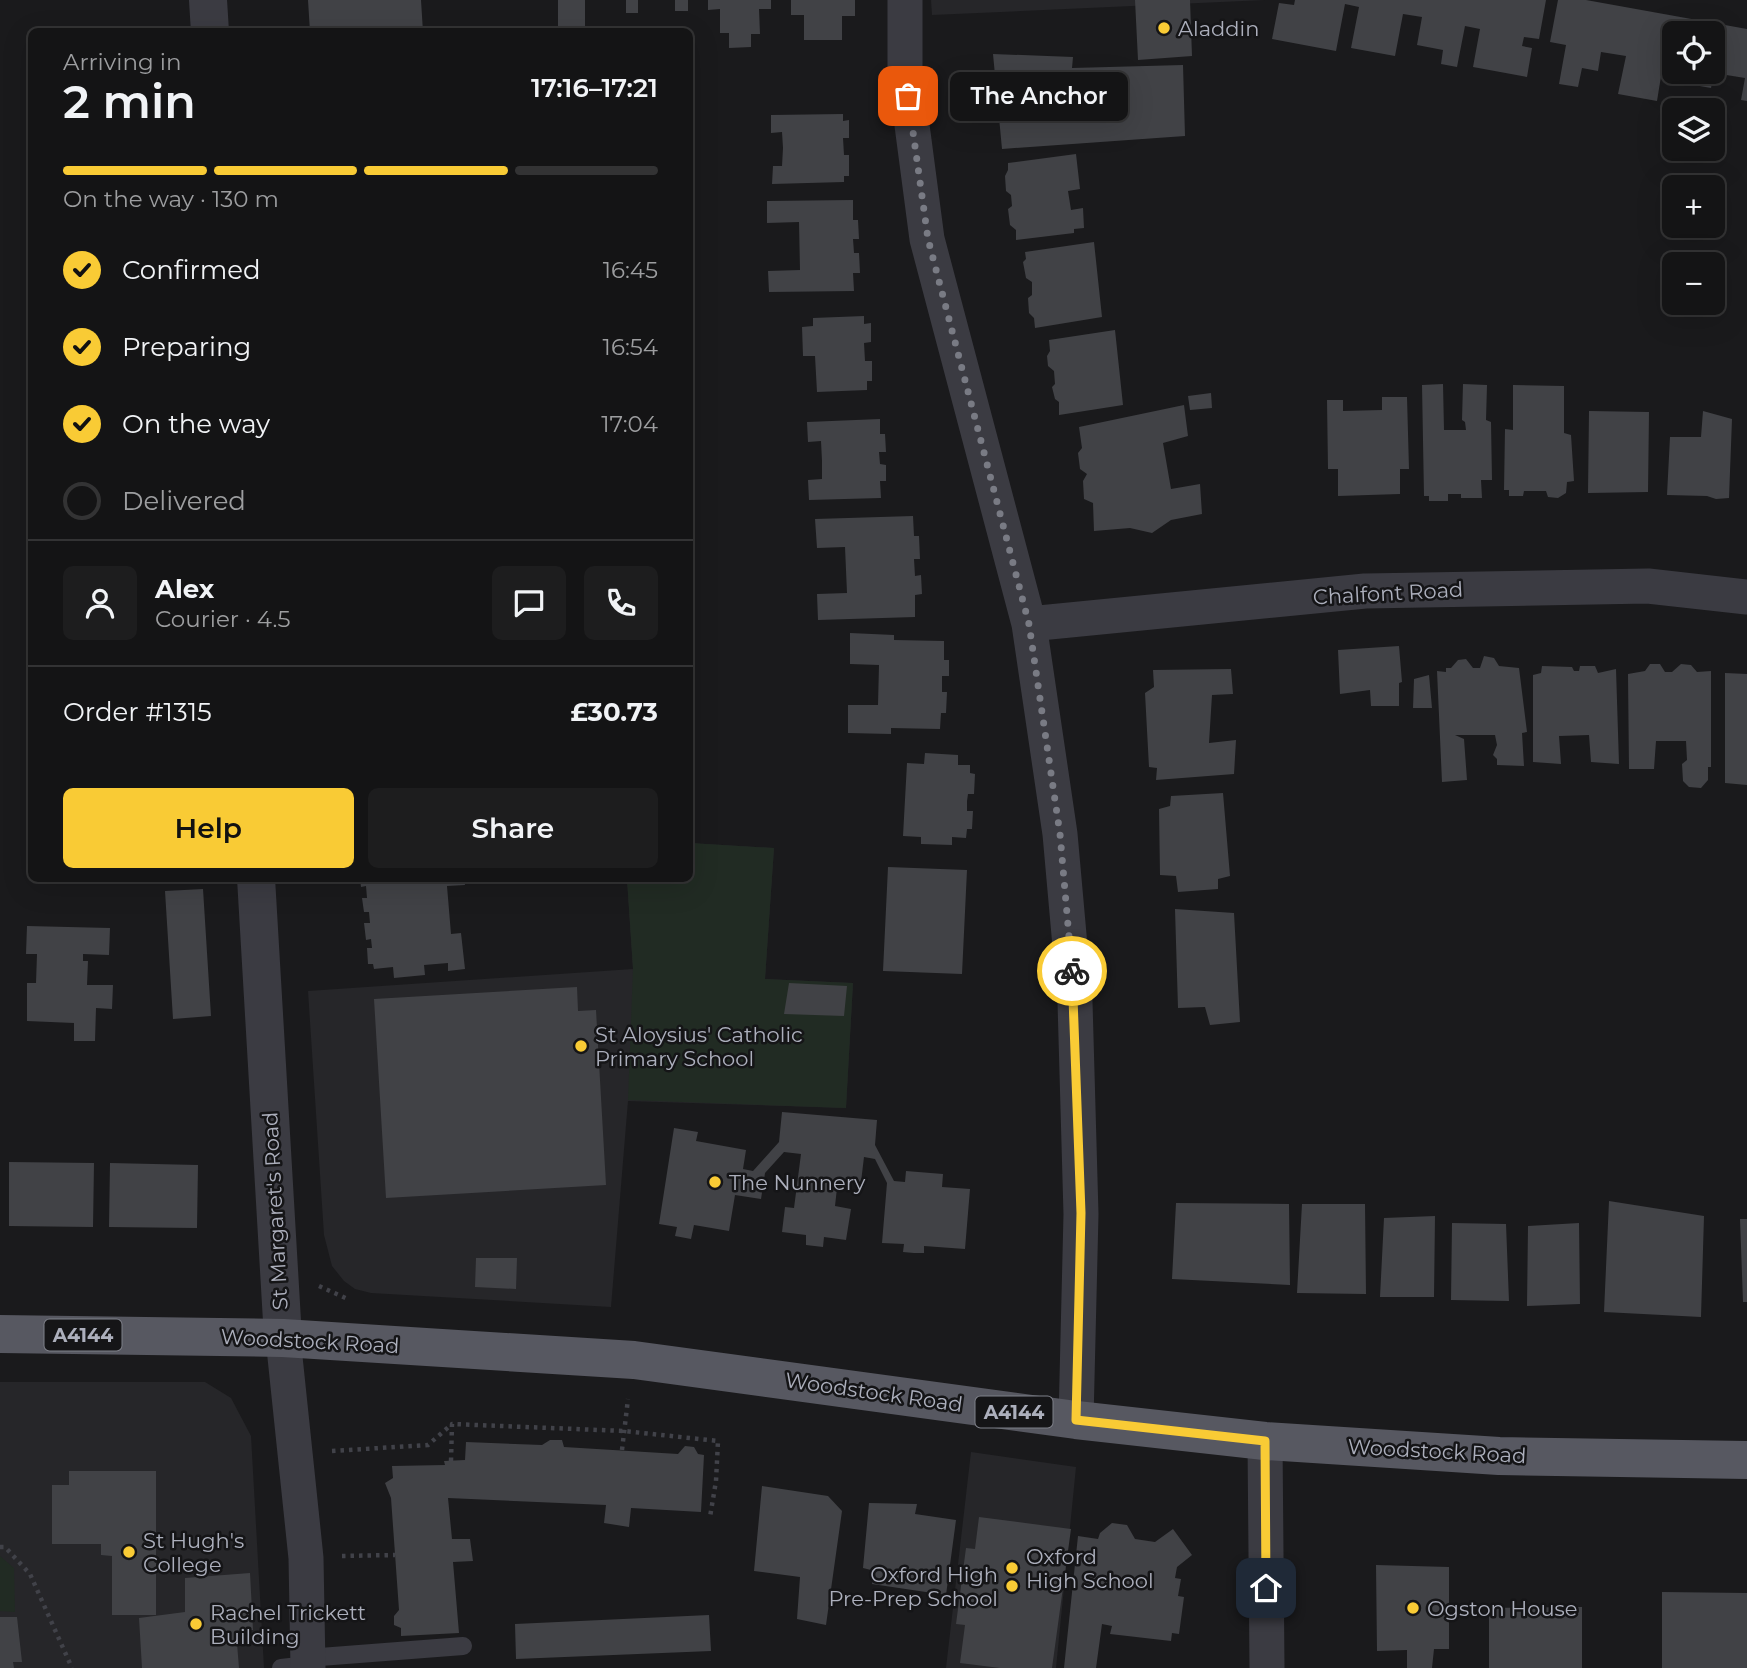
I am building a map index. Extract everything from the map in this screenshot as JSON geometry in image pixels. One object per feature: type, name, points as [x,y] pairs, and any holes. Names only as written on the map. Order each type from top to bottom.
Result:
[{"type":"main road","name":"Woodstock Road","points":[[0,1334],[283,1338],[634,1360],[1076,1420],[1265,1441],[1499,1456],[1747,1460]]},
{"type":"street","points":[[208,0],[210,28]]},
{"type":"street","points":[[905,0],[905,72],[928,239],[1029,624],[1060,834],[1075,1002],[1081,1213],[1076,1420]]},
{"type":"street","name":"Chalfont Road","points":[[1029,624],[1365,591],[1648,586],[1747,597]]},
{"type":"street","name":"St Margaret's Road","points":[[256,882],[283,1338],[306,1558],[301,1665]]},
{"type":"street","points":[[1265,1441],[1267,1668]]},
{"type":"lane","points":[[301,1665],[463,1646]]},
{"type":"path","points":[[622,1450],[628,1394]]},
{"type":"path","points":[[452,1424],[452,1461]]},
{"type":"path","points":[[296,1453],[428,1445],[452,1424],[624,1431],[718,1441],[716,1482],[710,1517]]},
{"type":"path","points":[[0,1547],[5,1547],[30,1573],[72,1668]]},
{"type":"path","points":[[306,1558],[395,1555]]},
{"type":"shaded area","points":[[931,0],[1265,0],[932,15]]},
{"type":"shaded area","name":"St Aloysius' Catholic Primary School","points":[[693,843],[774,848],[765,979],[853,983],[846,1108],[628,1101],[611,1307],[371,1293],[355,1289],[344,1281],[332,1266],[324,1235],[308,991],[633,969],[627,882],[693,882]]},
{"type":"shaded area","points":[[693,843],[774,848],[765,979],[853,983],[846,1108],[628,1100],[633,969],[627,882],[693,882]]},
{"type":"shaded area","name":"St Hugh's College","points":[[0,1382],[205,1382],[231,1398],[251,1436],[264,1668],[0,1668]]},
{"type":"shaded area","name":"Oxford High School","points":[[971,1452],[1076,1467],[1056,1668],[946,1668]]},
{"type":"shaded area","points":[[0,1556],[14,1568],[15,1612],[0,1611]]},
{"type":"building","points":[[308,0],[421,0],[423,28],[310,28]]},
{"type":"building","points":[[558,0],[585,0],[585,28],[558,28]]},
{"type":"building","points":[[626,0],[638,0],[638,13],[626,13]]},
{"type":"building","points":[[675,0],[688,0],[688,11],[675,11]]},
{"type":"building","points":[[708,0],[771,0],[771,9],[759,9],[760,34],[751,34],[751,47],[729,48],[729,33],[720,33],[720,9],[708,10]]},
{"type":"building","points":[[791,0],[855,0],[855,16],[842,16],[842,40],[804,40],[804,15],[791,15]]},
{"type":"building","name":"Aladdin","points":[[1135,0],[1190,0],[1192,56],[1138,60]]},
{"type":"building","points":[[1295,0],[1546,0],[1539,39],[1524,37],[1522,46],[1532,48],[1527,77],[1473,67],[1480,29],[1465,26],[1457,67],[1441,64],[1443,50],[1417,45],[1422,17],[1403,14],[1395,56],[1351,48],[1359,7],[1345,4],[1336,51],[1272,39],[1279,3],[1294,5]]},
{"type":"building","points":[[1558,0],[1586,0],[1703,21],[1662,21],[1662,70],[1657,101],[1618,94],[1626,56],[1601,52],[1598,71],[1582,68],[1578,87],[1559,84],[1566,45],[1550,42]]},
{"type":"building","points":[[1725,25],[1747,29],[1747,101],[1741,100],[1745,78],[1725,75]]},
{"type":"building","points":[[993,54],[1073,57],[1072,68],[1183,65],[1185,136],[1002,149]]},
{"type":"building","points":[[1688,84],[1712,84],[1711,88]]},
{"type":"building","points":[[843,114],[843,121],[849,120],[849,138],[843,138],[844,155],[849,155],[849,176],[844,176],[844,182],[772,184],[773,166],[782,166],[783,148],[782,132],[771,133],[771,115]]},
{"type":"building","points":[[1076,154],[1080,189],[1068,191],[1071,210],[1083,208],[1084,228],[1074,229],[1074,233],[1016,240],[1016,230],[1010,225],[1008,209],[1012,206],[1011,195],[1006,191],[1008,163]]},
{"type":"building","points":[[853,200],[853,220],[858,220],[859,239],[853,239],[854,253],[859,253],[860,273],[853,273],[854,291],[769,292],[768,271],[800,270],[799,222],[767,223],[767,201]]},
{"type":"building","points":[[1094,242],[1102,317],[1035,328],[1034,318],[1029,313],[1028,298],[1032,295],[1032,282],[1026,278],[1023,262],[1026,259],[1025,252]]},
{"type":"building","points":[[864,316],[864,324],[871,323],[871,342],[864,343],[865,361],[872,361],[872,381],[867,381],[867,390],[817,392],[815,356],[803,356],[802,327],[813,326],[813,318]]},
{"type":"building","points":[[1115,330],[1123,405],[1059,415],[1059,402],[1055,399],[1052,387],[1055,384],[1054,371],[1048,366],[1049,340]]},
{"type":"building","points":[[1443,384],[1444,430],[1466,430],[1462,420],[1463,384],[1487,385],[1486,420],[1491,422],[1492,480],[1481,480],[1482,498],[1461,498],[1461,494],[1448,494],[1448,501],[1429,501],[1429,496],[1424,496],[1422,385]]},
{"type":"building","points":[[1513,385],[1564,386],[1564,433],[1571,435],[1574,481],[1567,482],[1566,493],[1558,498],[1548,497],[1546,491],[1524,491],[1523,496],[1509,496],[1509,490],[1504,490],[1505,429],[1513,430]]},
{"type":"building","points":[[1211,393],[1212,408],[1190,410],[1188,396]]},
{"type":"building","points":[[1382,397],[1407,397],[1409,469],[1400,469],[1400,494],[1338,496],[1338,469],[1328,469],[1327,400],[1343,400],[1343,411],[1382,410]]},
{"type":"building","points":[[1184,405],[1188,436],[1163,443],[1171,489],[1200,484],[1202,514],[1171,520],[1152,533],[1130,528],[1094,531],[1093,503],[1084,499],[1083,481],[1087,474],[1080,469],[1078,453],[1082,448],[1079,427]]},
{"type":"building","points":[[1589,411],[1649,412],[1648,492],[1588,493]]},
{"type":"building","points":[[1703,411],[1732,419],[1729,498],[1667,495],[1670,437],[1701,437]]},
{"type":"building","points":[[880,419],[880,434],[885,434],[886,452],[879,452],[880,464],[886,465],[886,481],[880,481],[881,498],[809,500],[808,480],[822,479],[822,461],[821,441],[808,442],[807,422]]},
{"type":"building","points":[[913,516],[914,536],[919,536],[920,559],[914,559],[915,576],[921,575],[922,594],[915,595],[915,617],[818,620],[817,594],[847,593],[845,547],[817,548],[815,519]]},
{"type":"building","points":[[850,633],[894,635],[894,640],[944,641],[944,660],[949,660],[949,676],[942,676],[942,692],[947,692],[946,713],[941,713],[940,729],[891,728],[891,734],[848,733],[848,705],[878,705],[879,665],[850,664]]},
{"type":"building","points":[[1399,646],[1402,682],[1399,683],[1399,706],[1371,706],[1370,690],[1340,694],[1338,650]]},
{"type":"building","points":[[1484,656],[1494,658],[1499,666],[1519,668],[1527,732],[1522,733],[1524,766],[1497,765],[1497,759],[1493,755],[1497,745],[1495,735],[1455,735],[1464,739],[1467,780],[1442,782],[1437,671],[1446,672],[1446,668],[1451,668],[1458,660],[1466,659],[1473,668],[1480,668]]},
{"type":"building","points":[[1650,664],[1660,664],[1665,672],[1672,672],[1681,664],[1691,665],[1697,672],[1711,671],[1711,767],[1708,767],[1708,780],[1701,788],[1689,787],[1683,781],[1682,764],[1687,760],[1686,741],[1656,741],[1654,769],[1629,769],[1628,674],[1645,671]]},
{"type":"building","points":[[1542,666],[1572,667],[1574,671],[1579,671],[1580,666],[1595,666],[1598,673],[1616,669],[1619,764],[1591,762],[1589,735],[1559,736],[1561,764],[1533,762],[1533,675],[1541,673]]},
{"type":"building","points":[[1231,669],[1233,694],[1212,695],[1209,743],[1236,740],[1234,774],[1156,780],[1157,768],[1149,767],[1145,693],[1154,687],[1153,670]]},
{"type":"building","points":[[1725,673],[1747,674],[1747,785],[1725,783]]},
{"type":"building","points":[[1429,675],[1432,708],[1413,708],[1414,679]]},
{"type":"building","points":[[925,753],[958,755],[958,765],[970,765],[970,773],[975,774],[974,794],[968,794],[967,801],[967,811],[973,811],[972,829],[967,829],[966,838],[952,837],[952,845],[921,844],[921,837],[903,836],[907,763],[924,764]]},
{"type":"building","points":[[1223,793],[1230,876],[1218,879],[1218,889],[1178,892],[1176,876],[1160,875],[1159,809],[1170,806],[1171,796]]},
{"type":"building","points":[[888,867],[967,870],[962,974],[883,971]]},
{"type":"building","points":[[360,882],[465,882],[465,885],[447,886],[451,934],[461,933],[465,969],[448,971],[448,963],[424,965],[425,975],[394,978],[393,967],[374,969],[373,964],[368,964],[367,948],[372,948],[371,939],[366,940],[364,923],[370,923],[369,912],[364,912],[362,898],[367,898],[366,886],[361,887]]},
{"type":"building","points":[[203,889],[211,1016],[173,1019],[165,891]]},
{"type":"building","points":[[1175,909],[1234,913],[1240,1022],[1210,1025],[1205,1007],[1178,1008]]},
{"type":"building","points":[[27,926],[110,928],[109,955],[83,954],[83,961],[88,961],[87,985],[113,985],[112,1009],[96,1008],[95,1041],[74,1041],[74,1023],[27,1021],[27,983],[36,983],[37,954],[26,954]]},
{"type":"building","points":[[789,983],[847,986],[844,1016],[784,1014]]},
{"type":"building","points":[[577,987],[578,1011],[596,1010],[606,1185],[386,1198],[374,999]]},
{"type":"building","name":"The Nunnery","points":[[782,1112],[877,1120],[875,1145],[894,1181],[905,1182],[906,1171],[943,1174],[942,1187],[970,1189],[965,1249],[924,1246],[924,1253],[914,1253],[903,1252],[904,1244],[882,1243],[887,1183],[875,1159],[864,1157],[861,1182],[838,1179],[835,1206],[851,1209],[846,1240],[824,1237],[823,1247],[806,1245],[806,1235],[782,1232],[785,1207],[794,1208],[801,1154],[784,1152],[765,1173],[761,1199],[735,1195],[729,1231],[694,1225],[691,1239],[675,1236],[677,1227],[659,1224],[674,1128],[698,1132],[696,1141],[746,1150],[743,1169],[753,1171],[779,1142]]},
{"type":"building","points":[[9,1162],[94,1163],[93,1227],[9,1226]]},
{"type":"building","points":[[110,1163],[198,1165],[197,1228],[109,1227]]},
{"type":"building","points":[[1609,1201],[1704,1216],[1701,1317],[1604,1312]]},
{"type":"building","points":[[1176,1203],[1289,1204],[1290,1285],[1172,1279]]},
{"type":"building","points":[[1302,1204],[1365,1204],[1366,1294],[1297,1293]]},
{"type":"building","points":[[1435,1216],[1434,1297],[1380,1297],[1384,1218]]},
{"type":"building","points":[[1740,1219],[1747,1219],[1747,1302],[1743,1302]]},
{"type":"building","points":[[1452,1223],[1506,1224],[1509,1301],[1451,1300]]},
{"type":"building","points":[[1579,1223],[1580,1304],[1527,1306],[1528,1226]]},
{"type":"building","points":[[476,1258],[517,1258],[516,1289],[475,1287]]},
{"type":"building","points":[[550,1440],[562,1440],[564,1447],[678,1454],[685,1446],[694,1447],[698,1454],[704,1455],[701,1512],[631,1508],[629,1527],[604,1523],[606,1505],[448,1498],[452,1539],[470,1539],[473,1561],[453,1562],[459,1633],[401,1636],[401,1628],[394,1625],[394,1616],[399,1610],[391,1498],[385,1483],[393,1478],[392,1466],[445,1465],[444,1461],[465,1460],[466,1442],[542,1445]]},
{"type":"building","points":[[69,1471],[156,1471],[156,1615],[112,1615],[112,1556],[101,1555],[101,1544],[52,1544],[52,1485],[69,1485]]},
{"type":"building","points":[[762,1486],[828,1496],[842,1511],[826,1625],[797,1619],[800,1577],[754,1571]]},
{"type":"building","points":[[869,1503],[917,1504],[915,1514],[956,1520],[946,1595],[872,1584],[875,1571],[863,1568]]},
{"type":"building","name":"Oxford High School","points":[[979,1517],[1071,1529],[1052,1668],[1000,1668],[960,1663],[965,1625],[956,1624],[966,1548],[975,1549]]},
{"type":"building","points":[[1112,1523],[1127,1525],[1135,1539],[1155,1542],[1173,1529],[1192,1555],[1177,1567],[1175,1578],[1181,1579],[1178,1596],[1184,1597],[1179,1634],[1172,1633],[1171,1641],[1110,1634],[1112,1626],[1102,1624],[1096,1668],[1064,1668],[1078,1536],[1098,1539],[1100,1533]]},
{"type":"building","name":"Ogston House","points":[[1376,1565],[1449,1567],[1449,1649],[1434,1649],[1432,1668],[1407,1668],[1407,1650],[1377,1651]]},
{"type":"building","name":"Rachel Trickett Building","points":[[250,1573],[253,1630],[236,1631],[239,1668],[142,1668],[139,1618],[185,1612],[185,1578]]},
{"type":"building","points":[[1662,1592],[1747,1593],[1747,1668],[1662,1668]]},
{"type":"building","points":[[1582,1607],[1582,1668],[1489,1668],[1489,1608]]},
{"type":"building","points":[[709,1615],[711,1651],[516,1659],[515,1624]]},
{"type":"building","points":[[0,1617],[17,1617],[22,1662],[13,1662],[14,1668],[0,1668]]},
{"type":"way so far","points":[[908,96],[928,239],[1029,624],[1060,834],[1072,971]]},
{"type":"place","name":"Aladdin","points":[[1164,28]]},
{"type":"place","name":"The Anchor","points":[[908,96]]},
{"type":"place","name":"St Aloysius' Catholic Primary School","points":[[581,1046]]},
{"type":"place","name":"The Nunnery","points":[[715,1182]]},
{"type":"place","name":"St Hugh's College","points":[[129,1552]]},
{"type":"place","name":"Oxford High School","points":[[1012,1568]]},
{"type":"place","name":"Oxford High Pre-Prep School","points":[[1012,1586]]},
{"type":"place","name":"Ogston House","points":[[1413,1608]]},
{"type":"place","name":"Rachel Trickett Building","points":[[196,1624]]},
{"type":"route","points":[[1072,971],[1081,1213],[1076,1420],[1265,1441],[1266,1588]]}]
